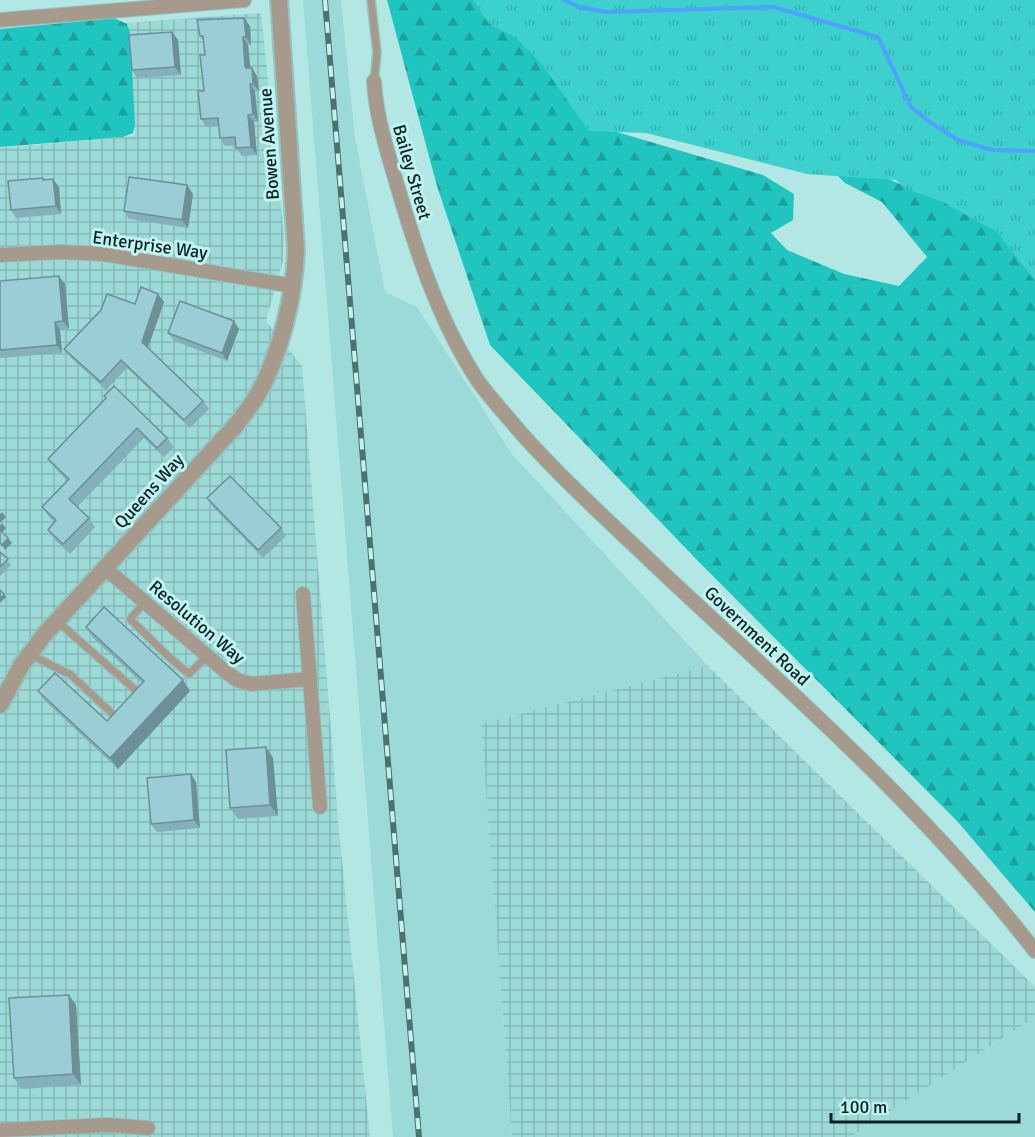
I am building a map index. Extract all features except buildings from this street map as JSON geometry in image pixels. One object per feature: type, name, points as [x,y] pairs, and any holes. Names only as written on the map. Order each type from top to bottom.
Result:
[{"type":"street","points":[[0,20],[93,6],[244,0]]},
{"type":"street","name":"Bowen Avenue","points":[[279,0],[296,249],[293,286]]},
{"type":"street","name":"Bailey Street","points":[[374,81],[381,129],[420,262],[456,345]]},
{"type":"street","name":"Enterprise Way","points":[[0,255],[60,252],[104,254],[293,286]]},
{"type":"street","name":"Queens Way","points":[[0,705],[29,654],[57,620],[236,425],[258,396],[273,362],[293,286]]},
{"type":"street","name":"Government Road","points":[[456,345],[480,383],[553,468],[862,761],[934,833],[1035,951]]},
{"type":"street","name":"Resolution Way","points":[[105,568],[237,680],[251,684],[310,680]]},
{"type":"street","points":[[303,594],[320,807]]},
{"type":"street","points":[[0,1130],[108,1125],[148,1128]]},
{"type":"lane","name":"Bailey Street","points":[[371,0],[377,53],[374,81]]},
{"type":"lane","points":[[145,602],[130,619],[169,657],[189,674],[207,656]]},
{"type":"lane","points":[[57,620],[141,696],[134,704]]},
{"type":"lane","points":[[29,654],[71,675],[118,720],[126,712]]},
{"type":"shaded area","points":[[303,0],[341,0],[355,138],[385,292],[417,307],[512,454],[708,666],[481,724],[512,1137],[393,1137]]},
{"type":"shaded area","points":[[261,13],[284,236],[283,261],[266,321],[302,366],[339,831],[370,1137],[0,1137],[0,148],[135,136],[125,23]]},
{"type":"shaded area","points":[[708,666],[1035,987],[1035,1017],[850,1137],[512,1137],[481,724]]},
{"type":"shaded area","points":[[1035,1017],[1035,1137],[850,1137]]},
{"type":"green space","points":[[387,0],[494,0],[558,76],[593,125],[763,175],[794,194],[793,220],[771,233],[787,250],[844,274],[899,286],[927,257],[882,202],[845,183],[819,157],[813,141],[895,182],[966,211],[998,228],[1035,273],[1035,912],[957,821],[698,561],[490,345],[437,186]]},
{"type":"green space","points":[[473,0],[1035,0],[1035,281],[997,232],[941,201],[904,188],[896,180],[807,174],[646,133],[589,131],[543,66],[516,38],[489,24]]},
{"type":"green space","points":[[114,18],[127,24],[130,33],[135,124],[133,133],[123,137],[0,147],[0,29]]},
{"type":"waterway","points":[[564,0],[579,7],[607,12],[773,7],[878,37],[911,107],[931,123],[958,140],[992,150],[1035,151]]},
{"type":"railway","points":[[325,0],[419,1137]]}]
